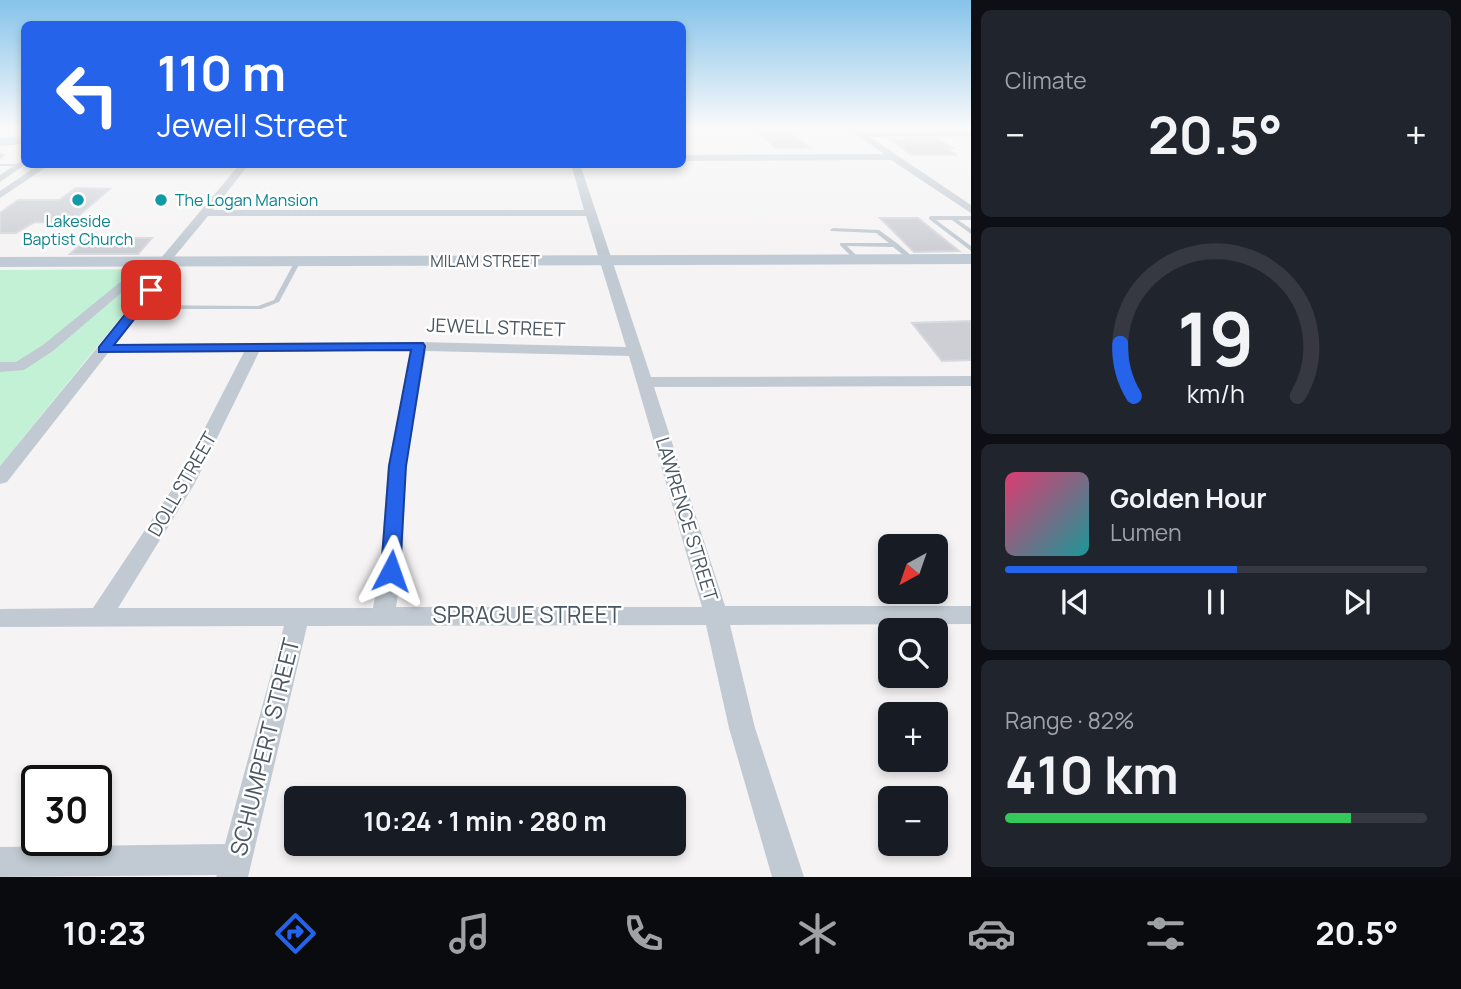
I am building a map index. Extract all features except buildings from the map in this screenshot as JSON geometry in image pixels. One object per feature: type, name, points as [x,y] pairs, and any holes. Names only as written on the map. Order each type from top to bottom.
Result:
[{"type":"street","points":[[0,179],[14,169]]},
{"type":"street","points":[[0,195],[40,169]]},
{"type":"street","points":[[0,367],[19,368],[163,261],[240,169]]},
{"type":"street","name":"LAWRENCE STREET","points":[[577,169],[716,614],[742,728],[788,877]]},
{"type":"street","points":[[910,169],[971,211]]},
{"type":"street","points":[[205,213],[591,213]]},
{"type":"street","name":"MILAM STREET","points":[[0,262],[971,260]]},
{"type":"street","points":[[0,478],[137,307],[163,261]]},
{"type":"street","points":[[383,616],[391,571],[397,466],[419,346]]},
{"type":"street","name":"JEWELL STREET","points":[[104,349],[419,346],[635,352]]},
{"type":"street","name":"DOLL STREET","points":[[100,617],[186,484],[254,347]]},
{"type":"street","points":[[645,382],[971,381]]},
{"type":"street","name":"SPRAGUE STREET","points":[[0,618],[971,615]]},
{"type":"street","name":"SCHUMPERT STREET","points":[[235,868],[298,616]]},
{"type":"street","points":[[0,862],[235,868]]},
{"type":"lane","points":[[971,218],[931,218],[971,249]]},
{"type":"lane","points":[[953,218],[971,232]]},
{"type":"lane","points":[[832,230],[877,231],[913,260]]},
{"type":"lane","points":[[858,260],[842,244],[896,245]]},
{"type":"lane","points":[[137,307],[259,308],[277,301],[298,261]]},
{"type":"green space","points":[[160,269],[0,466],[0,270]]},
{"type":"place","name":"Lakeside Baptist Church","points":[[78,200]]},
{"type":"place","name":"The Logan Mansion","points":[[161,200]]},
{"type":"route","points":[[151,290],[104,349],[419,346],[397,466],[391,571]]}]
